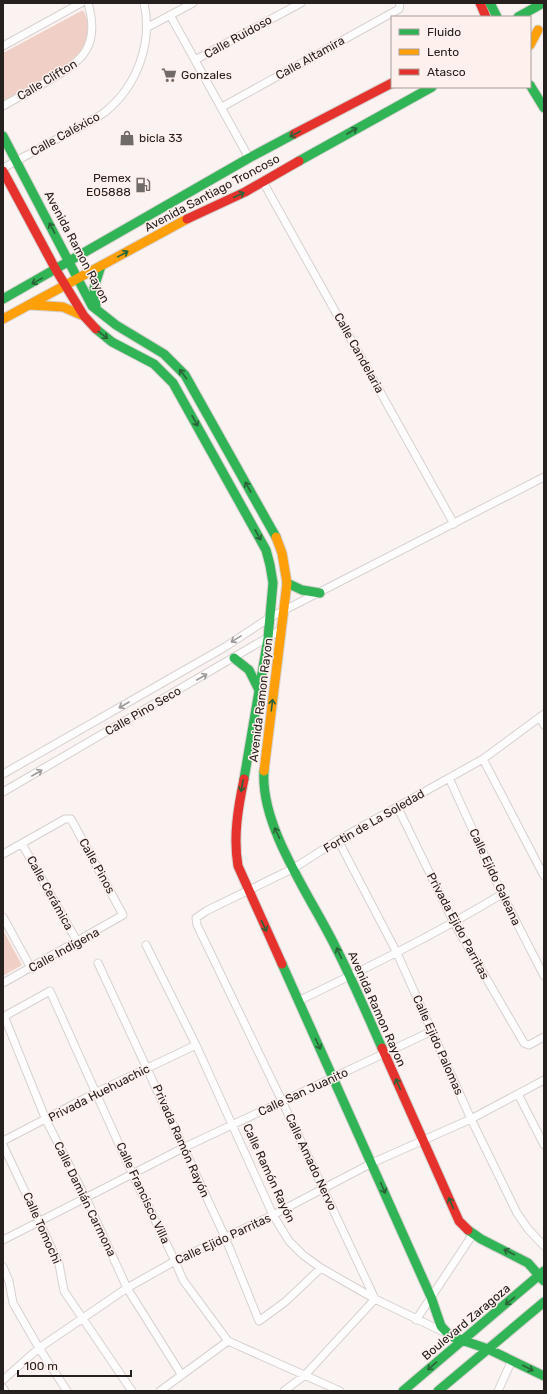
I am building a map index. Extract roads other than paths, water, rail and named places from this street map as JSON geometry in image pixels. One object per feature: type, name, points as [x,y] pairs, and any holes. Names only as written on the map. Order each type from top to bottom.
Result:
[{"type":"main road","points":[[480,3],[486,16]]},
{"type":"main road","points":[[490,3],[496,16]]},
{"type":"main road","points":[[520,16],[543,3]]},
{"type":"main road","points":[[531,43],[537,31]]},
{"type":"main road","name":"Avenida Santiago Troncoso","points":[[3,299],[70,262],[249,158],[391,84]]},
{"type":"main road","points":[[531,87],[544,108]]},
{"type":"main road","name":"Avenida Santiago Troncoso","points":[[3,319],[187,219],[263,182],[390,109],[430,88]]},
{"type":"main road","name":"Avenida Ramon Rayon","points":[[3,136],[96,310],[113,325],[160,351],[185,375],[278,540],[282,553],[287,583],[264,773],[265,786],[275,828],[349,976],[459,1221],[473,1234],[525,1261],[542,1276]]},
{"type":"main road","name":"Avenida Ramon Rayon","points":[[3,170],[56,270],[84,316],[92,326],[112,342],[154,364],[173,383],[266,550],[273,583],[268,638],[237,817],[235,849],[238,866],[431,1297]]},
{"type":"main road","points":[[96,310],[94,288],[101,266]]},
{"type":"main road","points":[[29,305],[60,306],[68,308],[84,316]]},
{"type":"main road","points":[[287,583],[302,590],[320,593]]},
{"type":"main road","points":[[234,658],[249,670],[259,690]]},
{"type":"main road","name":"Boulevard Zaragoza","points":[[403,1391],[461,1341],[542,1276]]},
{"type":"main road","points":[[431,1297],[441,1326],[450,1336]]},
{"type":"main road","points":[[438,1391],[544,1302]]},
{"type":"main road","name":"Calle Ramón Rayón","points":[[450,1336],[488,1349],[544,1376]]},
{"type":"street","points":[[3,46],[81,3]]},
{"type":"street","name":"Calle Clifton","points":[[3,106],[69,69],[80,60],[88,46],[92,27],[88,3]]},
{"type":"street","name":"Calle Caléxico","points":[[3,170],[104,112],[122,94],[136,73],[144,50],[148,27],[144,3]]},
{"type":"street","points":[[148,27],[193,3]]},
{"type":"street","name":"Calle Ruidoso","points":[[196,60],[301,3]]},
{"type":"street","name":"Calle Altamira","points":[[222,107],[399,6]]},
{"type":"street","points":[[170,15],[249,158]]},
{"type":"street","name":"Calle Candelaria","points":[[263,182],[454,524]]},
{"type":"street","name":"Calle Pino Seco","points":[[3,774],[225,647],[269,618],[454,524],[544,476]]},
{"type":"street","name":"Calle Pino Seco","points":[[3,792],[282,629]]},
{"type":"street","points":[[542,716],[544,725]]},
{"type":"street","name":"Fortin de La Soledad","points":[[197,917],[294,868],[338,840],[483,759],[542,716]]},
{"type":"street","points":[[483,759],[544,876]]},
{"type":"street","name":"Calle Ejido Galeana","points":[[449,778],[502,894],[544,976]]},
{"type":"street","name":"Privada Ejido Parritas","points":[[397,806],[454,923],[524,1043],[529,1045],[544,1038]]},
{"type":"street","name":"Calle Pinos","points":[[22,844],[70,818],[123,915]]},
{"type":"street","name":"Calle Ejido Palomas","points":[[338,840],[397,953],[471,1119],[519,1217],[544,1246]]},
{"type":"street","points":[[3,854],[22,844]]},
{"type":"street","name":"Calle Cerámica","points":[[22,844],[78,943]]},
{"type":"street","points":[[298,1001],[397,953],[454,923],[502,894]]},
{"type":"street","name":"Calle Indígena","points":[[3,983],[78,943],[123,915]]},
{"type":"street","points":[[3,917],[31,968]]},
{"type":"street","name":"Calle Amado Nervo","points":[[197,917],[197,926],[282,1101],[322,1189],[375,1299]]},
{"type":"street","name":"Calle Ramón Rayón","points":[[146,945],[196,1045],[273,1215],[289,1241],[321,1268],[375,1299],[450,1336]]},
{"type":"street","name":"Privada Ramón Rayón","points":[[98,963],[148,1068],[183,1148],[225,1237],[259,1321],[285,1302],[321,1268]]},
{"type":"street","name":"Calle Francisco Villa","points":[[4,1017],[50,991],[97,1092],[132,1173],[175,1261],[182,1280],[228,1341],[340,1391]]},
{"type":"street","name":"Calle Damián Carmona","points":[[4,1017],[46,1120],[86,1198],[127,1288],[181,1374]]},
{"type":"street","name":"Calle San Juanito","points":[[3,1240],[39,1220],[86,1198],[183,1148],[432,1031]]},
{"type":"street","name":"Privada Huehuachic","points":[[3,1141],[46,1120],[97,1092],[196,1045]]},
{"type":"street","name":"Calle Ejido Parritas","points":[[3,1380],[39,1348],[82,1318],[127,1288],[175,1261],[273,1215],[372,1164],[471,1119],[544,1080]]},
{"type":"street","points":[[518,1094],[544,1145]]},
{"type":"street","name":"Calle Tomochi","points":[[3,1145],[59,1264],[64,1291],[132,1391]]},
{"type":"street","points":[[416,1320],[473,1234]]},
{"type":"street","points":[[3,1267],[9,1281],[13,1303],[39,1348],[68,1391]]},
{"type":"street","points":[[284,1391],[305,1375],[375,1299]]},
{"type":"street","points":[[160,1391],[181,1374],[228,1341]]},
{"type":"street","points":[[498,1391],[512,1360]]},
{"type":"place","name":"Gonzales","points":[[169,75]]},
{"type":"place","name":"bicla 33","points":[[127,138]]},
{"type":"place","name":"Pemex E05888","points":[[143,185]]}]
